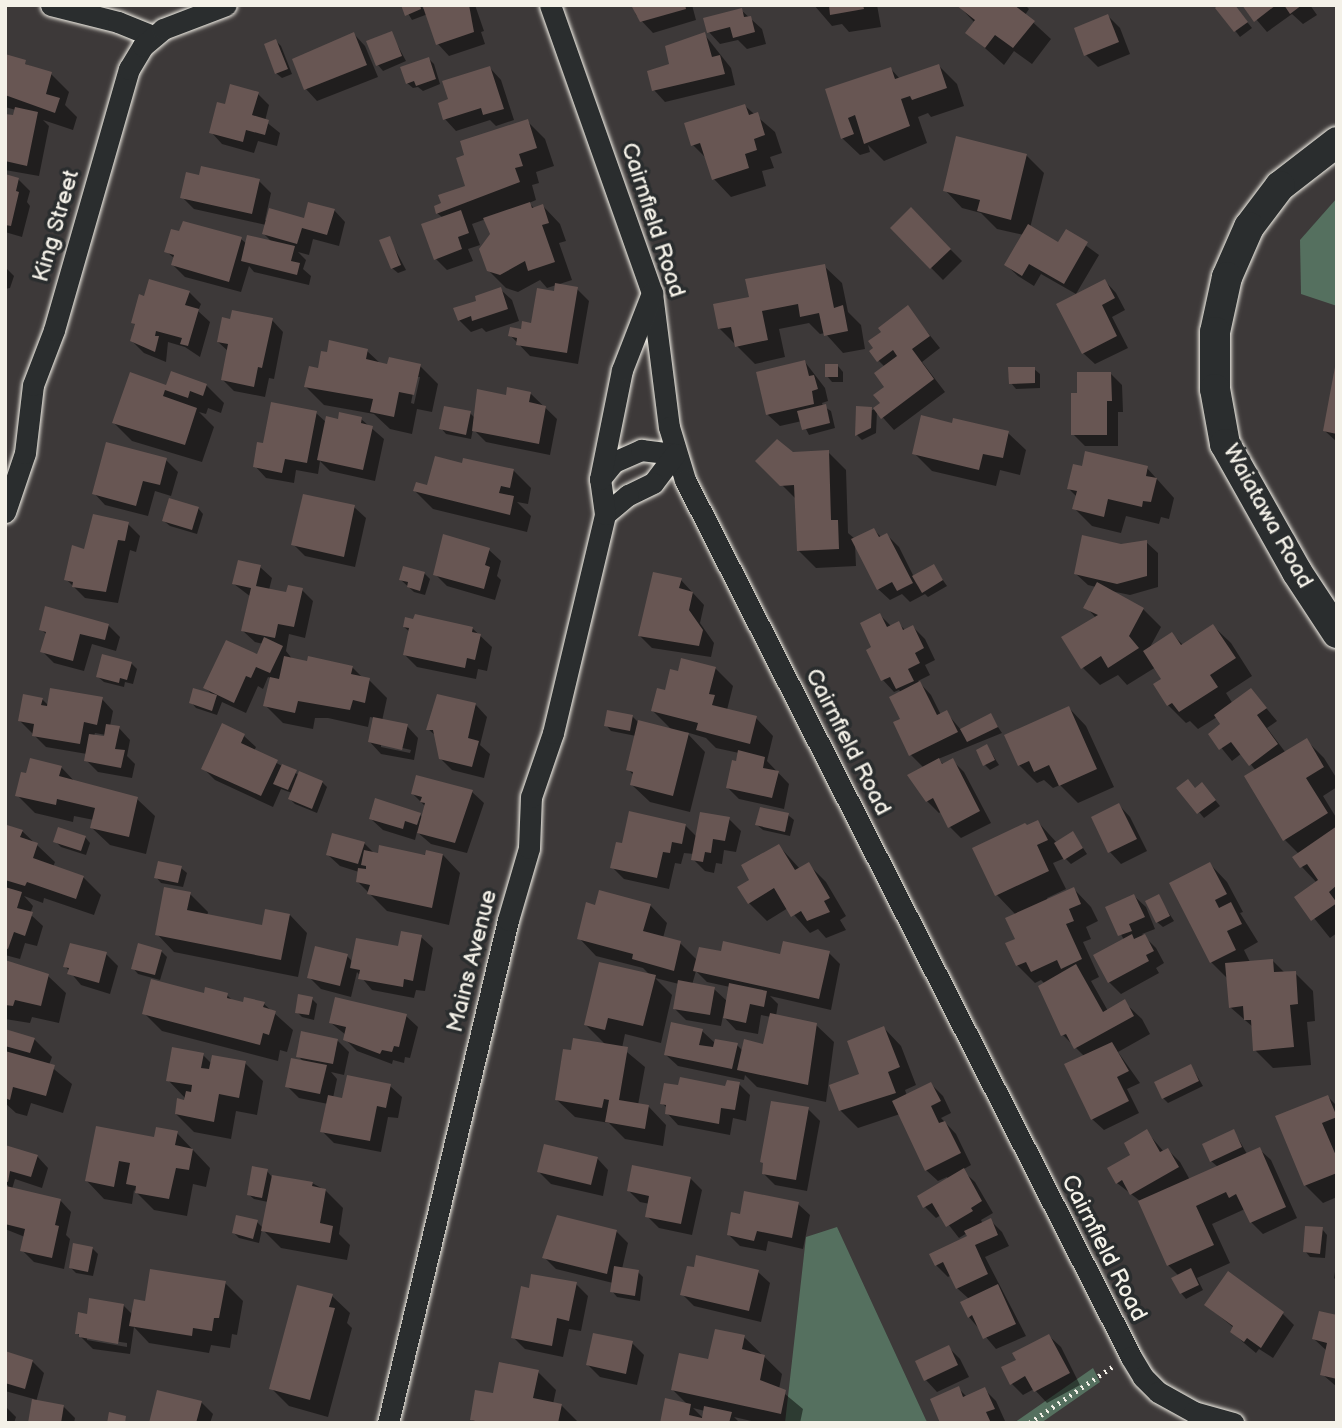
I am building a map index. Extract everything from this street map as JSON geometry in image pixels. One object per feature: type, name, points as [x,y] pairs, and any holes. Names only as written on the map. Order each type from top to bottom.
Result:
[{"type":"main road","name":"Waiatawa Road","points":[[1337,142],[1280,186],[1249,227],[1227,276],[1215,332],[1215,389],[1225,444],[1297,572],[1337,633]]},
{"type":"street","points":[[51,5],[118,22],[153,36]]},
{"type":"street","name":"King Street","points":[[5,512],[25,453],[30,396],[54,330],[124,83],[136,57],[153,36],[163,29],[226,5]]},
{"type":"street","name":"Cairnfield Road","points":[[550,5],[652,293],[675,454],[685,480],[1060,1223],[1131,1357],[1143,1377],[1158,1392],[1194,1412],[1233,1423]]},
{"type":"street","name":"Mains Avenue","points":[[388,1423],[508,919],[529,848],[531,797],[553,733],[605,514],[600,479],[622,370],[652,293]]},
{"type":"street","points":[[600,479],[614,463],[641,450],[675,454]]},
{"type":"street","points":[[605,514],[628,495],[653,483],[675,454]]},
{"type":"path","points":[[1029,1423],[1098,1374],[1131,1357]]},
{"type":"green space","points":[[1337,198],[1337,306],[1301,294],[1300,240]]},
{"type":"green space","points":[[837,1227],[928,1423],[785,1423],[806,1237]]},
{"type":"green space","points":[[1093,1368],[1100,1382],[1041,1423],[1014,1423]]},
{"type":"building","points":[[401,5],[420,5],[421,9],[405,16]]},
{"type":"building","points":[[469,5],[474,32],[436,45],[423,7]]},
{"type":"building","points":[[631,5],[685,5],[686,9],[640,22]]},
{"type":"building","points":[[829,5],[863,5],[864,9],[830,15]]},
{"type":"building","points":[[956,5],[1014,5],[1035,21],[1013,48],[995,35],[985,48],[965,33],[975,20]]},
{"type":"building","points":[[1218,5],[1235,5],[1248,22],[1234,32],[1215,8]]},
{"type":"building","points":[[1242,5],[1276,5],[1254,22]]},
{"type":"building","points":[[1284,5],[1302,5],[1290,14]]},
{"type":"building","points":[[742,8],[744,17],[751,16],[755,32],[733,38],[730,27],[707,33],[703,18]]},
{"type":"building","points":[[1108,14],[1119,42],[1084,56],[1074,28]]},
{"type":"building","points":[[392,31],[402,56],[376,66],[366,41]]},
{"type":"building","points":[[354,32],[367,65],[304,90],[292,59]]},
{"type":"building","points":[[705,32],[712,57],[720,55],[725,74],[652,91],[647,71],[669,64],[665,46]]},
{"type":"building","points":[[276,39],[288,69],[275,74],[264,44]]},
{"type":"building","points":[[5,54],[26,60],[25,64],[52,72],[46,94],[60,98],[55,113],[5,95]]},
{"type":"building","points":[[429,57],[436,79],[416,86],[414,81],[406,84],[400,67]]},
{"type":"building","points":[[939,64],[947,88],[912,100],[910,96],[901,99],[910,126],[864,144],[855,115],[848,118],[854,134],[841,139],[825,89],[891,67],[895,79]]},
{"type":"building","points":[[490,66],[504,109],[483,115],[481,108],[443,120],[438,103],[448,99],[442,81]]},
{"type":"building","points":[[230,84],[259,92],[252,115],[269,120],[265,135],[246,130],[243,142],[209,133],[217,102],[225,104]]},
{"type":"building","points":[[745,104],[749,115],[758,112],[765,135],[754,139],[757,150],[745,154],[749,168],[712,180],[700,143],[691,146],[684,123]]},
{"type":"building","points":[[15,107],[38,112],[27,166],[5,161],[5,114],[13,115]]},
{"type":"building","points":[[528,119],[537,148],[519,154],[523,166],[515,168],[520,182],[436,214],[434,206],[441,203],[438,195],[465,186],[456,158],[464,155],[460,141]]},
{"type":"building","points":[[956,136],[1027,154],[1011,220],[977,211],[980,200],[943,191]]},
{"type":"building","points":[[201,166],[260,179],[252,214],[180,198],[186,172],[199,175]]},
{"type":"building","points":[[5,174],[19,178],[16,191],[19,192],[11,226],[5,225]]},
{"type":"building","points":[[308,202],[335,209],[327,235],[302,228],[297,244],[262,234],[269,208],[304,218]]},
{"type":"building","points":[[530,202],[532,208],[543,204],[549,223],[542,225],[555,262],[528,271],[525,261],[500,275],[487,271],[479,249],[490,234],[483,218]]},
{"type":"building","points":[[911,207],[951,249],[930,269],[890,228]]},
{"type":"building","points":[[461,210],[469,233],[458,237],[462,249],[434,260],[421,224]]},
{"type":"building","points":[[183,221],[242,237],[229,282],[171,265],[174,255],[164,252],[171,229],[179,231]]},
{"type":"building","points":[[1028,224],[1058,242],[1066,229],[1088,242],[1064,284],[1029,264],[1022,276],[1004,265]]},
{"type":"building","points":[[247,235],[295,246],[291,261],[300,263],[297,275],[241,261]]},
{"type":"building","points":[[390,236],[401,265],[391,269],[379,240]]},
{"type":"building","points":[[825,264],[834,308],[843,305],[848,331],[824,336],[819,313],[800,317],[798,304],[762,311],[768,340],[735,347],[731,327],[718,329],[713,304],[749,297],[745,279]]},
{"type":"building","points":[[149,279],[190,291],[185,305],[199,309],[188,346],[180,344],[182,338],[156,331],[155,336],[159,336],[155,352],[130,341],[135,324],[131,323],[139,294],[144,296]]},
{"type":"building","points":[[1105,279],[1115,298],[1102,305],[1117,336],[1082,354],[1056,304]]},
{"type":"building","points":[[555,283],[578,287],[567,353],[516,345],[517,338],[508,336],[510,327],[521,329],[522,321],[531,323],[537,288],[554,291]]},
{"type":"building","points":[[501,287],[508,309],[472,321],[471,316],[458,321],[453,308],[476,301],[475,296]]},
{"type":"building","points":[[908,305],[930,336],[912,349],[934,379],[881,419],[873,408],[880,403],[873,395],[884,387],[874,373],[897,356],[893,350],[877,362],[869,351],[873,348],[868,341],[881,332],[878,328]]},
{"type":"building","points":[[232,310],[273,318],[262,368],[258,367],[254,387],[221,380],[228,344],[217,342],[222,317],[230,319]]},
{"type":"building","points":[[329,340],[368,349],[366,359],[387,364],[389,357],[421,364],[414,395],[399,392],[394,417],[370,412],[373,399],[304,387],[309,366],[318,368],[321,351],[327,352]]},
{"type":"building","points":[[805,360],[809,376],[814,375],[818,389],[812,391],[814,404],[766,415],[756,372]]},
{"type":"building","points":[[825,364],[838,364],[838,377],[825,377]]},
{"type":"building","points":[[1008,367],[1035,367],[1035,383],[1009,384]]},
{"type":"building","points":[[1337,367],[1337,434],[1323,431]]},
{"type":"building","points":[[171,371],[207,384],[203,396],[190,391],[188,398],[165,390],[163,396],[197,408],[185,445],[112,423],[130,372],[166,385]]},
{"type":"building","points":[[1077,372],[1111,372],[1112,401],[1107,401],[1107,435],[1071,435],[1071,393],[1077,393]]},
{"type":"building","points":[[507,387],[531,392],[529,402],[546,406],[539,444],[472,431],[477,389],[506,395]]},
{"type":"building","points":[[271,402],[317,411],[307,463],[285,459],[282,473],[253,467],[257,442],[263,443]]},
{"type":"building","points":[[826,404],[830,423],[802,430],[797,411]]},
{"type":"building","points":[[444,406],[471,411],[466,435],[439,429]]},
{"type":"building","points":[[856,406],[872,407],[871,428],[855,436]]},
{"type":"building","points":[[339,412],[362,417],[361,423],[373,426],[363,470],[317,460],[326,416],[338,419]]},
{"type":"building","points":[[921,415],[952,423],[953,418],[1009,431],[1003,458],[983,454],[979,470],[912,454]]},
{"type":"building","points":[[777,439],[793,452],[829,450],[831,520],[838,520],[839,549],[797,551],[794,485],[780,486],[755,461]]},
{"type":"building","points":[[106,442],[167,458],[160,485],[143,481],[136,506],[92,494]]},
{"type":"building","points":[[1085,451],[1148,466],[1146,476],[1157,478],[1151,502],[1143,501],[1142,507],[1108,499],[1104,517],[1072,509],[1077,491],[1067,489],[1073,464],[1082,466]]},
{"type":"building","points":[[435,456],[462,463],[463,458],[514,469],[510,488],[501,486],[499,493],[514,496],[510,515],[413,491],[416,482],[427,485]]},
{"type":"building","points":[[303,494],[355,505],[344,557],[291,545]]},
{"type":"building","points":[[169,498],[199,507],[192,530],[162,521]]},
{"type":"building","points":[[93,514],[129,522],[125,541],[118,540],[106,592],[72,587],[73,582],[64,580],[72,545],[84,549]]},
{"type":"building","points":[[874,528],[879,537],[887,533],[913,583],[897,591],[892,582],[877,590],[851,539]]},
{"type":"building","points":[[443,534],[490,548],[485,565],[490,567],[484,589],[433,575]]},
{"type":"building","points":[[1082,535],[1121,544],[1147,540],[1147,576],[1117,584],[1074,574]]},
{"type":"building","points":[[238,560],[261,565],[256,586],[286,592],[288,585],[303,588],[294,627],[278,624],[275,638],[241,631],[251,588],[232,584]]},
{"type":"building","points":[[934,564],[943,580],[922,593],[912,576]]},
{"type":"building","points":[[403,566],[425,572],[420,591],[407,587],[408,582],[399,580]]},
{"type":"building","points":[[653,572],[682,578],[679,588],[693,592],[689,610],[703,630],[699,646],[638,636]]},
{"type":"building","points":[[1097,582],[1144,608],[1129,636],[1139,648],[1108,668],[1101,656],[1081,669],[1061,637],[1098,615],[1083,608]]},
{"type":"building","points":[[45,606],[109,624],[105,640],[80,634],[73,661],[40,652],[46,632],[39,630]]},
{"type":"building","points":[[880,613],[887,627],[899,621],[903,630],[913,625],[924,648],[915,653],[920,663],[908,669],[914,681],[896,689],[890,677],[881,681],[866,650],[871,647],[860,623]]},
{"type":"building","points":[[415,614],[473,627],[472,632],[481,634],[475,660],[467,658],[465,668],[403,655],[409,628],[403,627],[405,617],[413,619]]},
{"type":"building","points":[[1213,624],[1236,658],[1210,675],[1218,687],[1179,712],[1172,703],[1167,706],[1153,684],[1161,679],[1143,651],[1172,632],[1181,645]]},
{"type":"building","points":[[264,637],[283,646],[270,673],[256,667],[251,678],[246,676],[234,703],[203,688],[226,640],[257,654]]},
{"type":"building","points":[[102,654],[132,662],[127,680],[120,678],[119,683],[96,677]]},
{"type":"building","points":[[284,656],[307,661],[308,656],[353,666],[351,674],[370,678],[365,703],[353,700],[350,710],[298,701],[295,713],[263,706],[270,677],[279,679]]},
{"type":"building","points":[[681,658],[716,667],[709,694],[715,695],[712,705],[757,716],[750,744],[696,730],[698,723],[651,711],[657,688],[665,690],[670,669],[678,671]]},
{"type":"building","points":[[920,681],[937,715],[947,710],[958,732],[909,756],[893,722],[900,719],[889,697]]},
{"type":"building","points":[[50,688],[103,697],[97,725],[84,722],[80,744],[32,736],[34,724],[18,721],[23,694],[43,698],[41,705],[47,706]]},
{"type":"building","points":[[193,688],[217,695],[212,711],[189,703]]},
{"type":"building","points":[[1251,688],[1267,708],[1257,715],[1278,744],[1249,766],[1231,742],[1219,750],[1208,734],[1220,724],[1214,715]]},
{"type":"building","points":[[437,694],[476,703],[468,738],[479,741],[472,767],[439,759],[433,730],[426,730]]},
{"type":"building","points":[[1069,706],[1097,769],[1059,786],[1049,765],[1034,772],[1029,761],[1018,766],[1004,735]]},
{"type":"building","points":[[607,710],[633,715],[630,731],[604,726]]},
{"type":"building","points":[[991,713],[998,727],[967,742],[960,729]]},
{"type":"building","points":[[373,717],[408,724],[402,750],[368,742]]},
{"type":"building","points":[[638,720],[689,733],[673,796],[630,785],[633,772],[626,770]]},
{"type":"building","points":[[222,723],[245,734],[241,743],[278,760],[261,796],[201,769]]},
{"type":"building","points":[[106,724],[120,726],[115,749],[125,750],[121,768],[84,761],[89,734],[104,736]]},
{"type":"building","points":[[1307,738],[1324,767],[1306,778],[1328,813],[1283,841],[1244,776]]},
{"type":"building","points":[[987,744],[995,760],[983,766],[976,750]]},
{"type":"building","points":[[738,750],[765,757],[763,768],[779,771],[772,798],[726,788],[732,760],[736,761]]},
{"type":"building","points":[[30,758],[62,766],[59,776],[138,797],[129,837],[90,828],[95,808],[57,799],[56,805],[15,796],[21,772],[26,773]]},
{"type":"building","points":[[939,758],[942,764],[953,758],[980,811],[948,828],[933,798],[926,802],[907,775]]},
{"type":"building","points":[[282,764],[297,770],[288,790],[273,784]]},
{"type":"building","points":[[299,771],[323,781],[312,809],[288,799]]},
{"type":"building","points":[[416,775],[473,790],[455,843],[417,833],[425,803],[420,802],[422,797],[411,794]]},
{"type":"building","points":[[1188,779],[1195,788],[1202,782],[1216,800],[1197,814],[1176,788]]},
{"type":"building","points":[[375,798],[421,813],[417,825],[405,821],[403,829],[369,819]]},
{"type":"building","points":[[1119,803],[1137,839],[1108,853],[1091,817]]},
{"type":"building","points":[[760,807],[789,813],[785,832],[755,825]]},
{"type":"building","points":[[629,811],[686,824],[682,844],[672,842],[670,853],[663,852],[657,878],[610,868],[616,842],[622,843]]},
{"type":"building","points":[[700,812],[730,817],[725,841],[713,839],[711,853],[705,852],[703,862],[691,860]]},
{"type":"building","points":[[1038,820],[1048,840],[1037,845],[1049,871],[995,896],[972,848],[1025,823],[1027,825]]},
{"type":"building","points":[[7,825],[23,830],[20,837],[38,843],[33,858],[84,876],[76,899],[27,882],[25,886],[5,880]]},
{"type":"building","points":[[1337,826],[1337,885],[1329,892],[1337,903],[1311,921],[1294,897],[1318,880],[1307,864],[1300,868],[1292,857]]},
{"type":"building","points":[[58,827],[86,836],[81,851],[53,842]]},
{"type":"building","points":[[1073,831],[1083,848],[1064,860],[1054,843]]},
{"type":"building","points":[[332,833],[365,842],[358,864],[326,855]]},
{"type":"building","points":[[779,844],[795,870],[809,862],[830,898],[824,901],[830,912],[807,921],[801,911],[791,917],[774,888],[748,904],[737,887],[749,880],[741,865]]},
{"type":"building","points":[[379,845],[425,855],[426,850],[443,854],[432,908],[367,894],[370,885],[356,882],[358,868],[366,869],[366,866],[361,865],[364,850],[378,853]]},
{"type":"building","points":[[158,861],[182,866],[178,883],[154,878]]},
{"type":"building","points":[[1210,862],[1227,894],[1215,900],[1219,908],[1231,902],[1242,924],[1227,931],[1236,950],[1210,963],[1169,883]]},
{"type":"building","points":[[5,887],[22,892],[17,908],[33,912],[25,936],[14,932],[8,949],[5,948]]},
{"type":"building","points":[[164,887],[191,892],[187,910],[262,925],[265,909],[290,914],[281,960],[155,935]]},
{"type":"building","points":[[1074,887],[1081,904],[1069,909],[1074,921],[1066,924],[1082,959],[1061,969],[1057,960],[1031,972],[1026,962],[1016,966],[1005,943],[1015,939],[1005,918]]},
{"type":"building","points":[[599,890],[651,904],[643,931],[681,941],[674,971],[632,959],[633,954],[577,939],[586,902],[595,905]]},
{"type":"building","points":[[1134,894],[1145,917],[1129,924],[1132,931],[1118,936],[1105,907]]},
{"type":"building","points":[[1159,894],[1170,916],[1156,923],[1145,901]]},
{"type":"building","points":[[401,931],[422,935],[413,981],[404,979],[403,987],[358,979],[360,970],[350,968],[356,938],[398,946]]},
{"type":"building","points":[[1132,934],[1134,939],[1145,934],[1154,951],[1146,955],[1149,961],[1108,983],[1093,955]]},
{"type":"building","points":[[723,941],[780,954],[783,941],[830,951],[819,999],[693,971],[699,947],[721,951]]},
{"type":"building","points":[[70,943],[107,952],[99,983],[67,974],[69,968],[63,967]]},
{"type":"building","points":[[138,943],[162,950],[155,975],[131,969]]},
{"type":"building","points":[[315,946],[348,954],[340,986],[307,978]]},
{"type":"building","points":[[1273,959],[1274,972],[1296,971],[1298,1004],[1290,1005],[1294,1047],[1253,1051],[1251,1020],[1244,1020],[1243,1006],[1229,1008],[1225,963]]},
{"type":"building","points":[[5,960],[49,974],[41,1006],[15,1000],[13,1006],[5,1005]]},
{"type":"building","points":[[599,962],[656,975],[643,1026],[608,1018],[605,1030],[584,1025]]},
{"type":"building","points":[[1076,964],[1103,1012],[1125,999],[1134,1016],[1074,1049],[1066,1034],[1061,1036],[1038,986]]},
{"type":"building","points":[[151,979],[204,993],[205,987],[228,993],[227,998],[243,1002],[244,997],[265,1002],[263,1007],[276,1011],[269,1035],[263,1033],[260,1045],[142,1014]]},
{"type":"building","points":[[678,980],[715,987],[710,1015],[673,1009]]},
{"type":"building","points":[[729,983],[767,991],[764,1007],[750,1004],[746,1023],[723,1018]]},
{"type":"building","points":[[298,994],[313,997],[309,1015],[295,1013]]},
{"type":"building","points":[[335,997],[407,1014],[399,1047],[394,1046],[392,1052],[382,1050],[380,1054],[343,1040],[346,1027],[329,1023]]},
{"type":"building","points":[[770,1013],[817,1023],[808,1085],[737,1070],[744,1039],[763,1044]]},
{"type":"building","points":[[671,1022],[703,1029],[699,1045],[713,1047],[715,1039],[738,1043],[732,1069],[664,1055]]},
{"type":"building","points":[[884,1026],[900,1067],[888,1072],[896,1093],[839,1111],[829,1085],[859,1074],[847,1041]]},
{"type":"building","points":[[5,1029],[35,1038],[30,1053],[5,1046]]},
{"type":"building","points":[[301,1031],[338,1039],[333,1064],[296,1057]]},
{"type":"building","points":[[573,1038],[628,1047],[619,1100],[649,1105],[645,1129],[605,1122],[609,1100],[604,1099],[602,1108],[555,1100],[563,1049],[571,1050]]},
{"type":"building","points":[[1112,1042],[1129,1071],[1117,1077],[1129,1101],[1091,1120],[1064,1064]]},
{"type":"building","points":[[172,1047],[204,1053],[201,1068],[209,1069],[212,1055],[246,1061],[239,1098],[219,1094],[214,1122],[175,1114],[177,1098],[184,1100],[186,1091],[191,1092],[192,1085],[166,1081]]},
{"type":"building","points":[[5,1051],[55,1065],[46,1096],[13,1087],[10,1100],[5,1098]]},
{"type":"building","points":[[291,1058],[327,1065],[320,1094],[285,1087]]},
{"type":"building","points":[[1191,1064],[1199,1081],[1162,1099],[1154,1082]]},
{"type":"building","points":[[347,1075],[391,1084],[386,1108],[377,1106],[370,1141],[320,1132],[328,1095],[342,1098]]},
{"type":"building","points":[[680,1077],[725,1086],[727,1080],[740,1082],[735,1110],[721,1108],[719,1124],[665,1114],[666,1105],[660,1104],[664,1083],[678,1085]]},
{"type":"building","points":[[931,1082],[941,1101],[931,1106],[939,1123],[945,1121],[961,1153],[925,1171],[892,1101]]},
{"type":"building","points":[[1328,1095],[1337,1117],[1322,1123],[1337,1158],[1337,1173],[1304,1186],[1275,1116]]},
{"type":"building","points":[[771,1101],[809,1107],[796,1180],[762,1174],[763,1163],[760,1162]]},
{"type":"building","points":[[96,1126],[154,1137],[156,1127],[178,1131],[175,1145],[193,1149],[189,1170],[176,1168],[169,1199],[135,1193],[136,1186],[126,1184],[130,1163],[119,1161],[114,1187],[85,1181]]},
{"type":"building","points":[[1147,1129],[1160,1152],[1168,1148],[1179,1167],[1130,1195],[1122,1180],[1116,1184],[1107,1168],[1130,1155],[1124,1143]]},
{"type":"building","points":[[1234,1129],[1242,1147],[1210,1162],[1202,1144]]},
{"type":"building","points":[[544,1144],[598,1157],[591,1185],[537,1172]]},
{"type":"building","points":[[5,1145],[38,1155],[31,1177],[10,1171],[8,1182],[5,1181]]},
{"type":"building","points":[[1260,1147],[1286,1207],[1250,1223],[1236,1194],[1229,1198],[1226,1192],[1196,1206],[1214,1245],[1167,1266],[1138,1201]]},
{"type":"building","points":[[632,1165],[691,1177],[681,1224],[645,1217],[649,1196],[627,1191]]},
{"type":"building","points":[[252,1166],[268,1169],[262,1198],[247,1195]]},
{"type":"building","points":[[964,1168],[982,1201],[971,1208],[973,1211],[946,1227],[932,1203],[923,1208],[917,1196]]},
{"type":"building","points":[[272,1175],[313,1182],[312,1186],[326,1189],[320,1223],[333,1226],[330,1243],[261,1231]]},
{"type":"building","points":[[6,1186],[61,1199],[52,1258],[20,1251],[25,1229],[5,1224]]},
{"type":"building","points":[[744,1191],[799,1202],[792,1238],[757,1231],[754,1241],[727,1235],[731,1212],[740,1214]]},
{"type":"building","points":[[236,1215],[258,1220],[253,1239],[232,1233]]},
{"type":"building","points":[[557,1215],[617,1230],[607,1274],[542,1258]]},
{"type":"building","points":[[991,1218],[998,1235],[975,1245],[988,1274],[956,1289],[943,1262],[935,1266],[929,1254],[967,1236],[964,1231]]},
{"type":"building","points":[[1305,1226],[1323,1227],[1320,1254],[1303,1252]]},
{"type":"building","points":[[73,1243],[93,1247],[88,1272],[69,1268]]},
{"type":"building","points":[[696,1255],[759,1270],[749,1311],[680,1295],[687,1266],[694,1267]]},
{"type":"building","points":[[614,1266],[639,1270],[635,1296],[610,1292]]},
{"type":"building","points":[[1191,1268],[1199,1285],[1180,1294],[1171,1278]]},
{"type":"building","points":[[150,1269],[226,1281],[219,1318],[214,1318],[212,1331],[193,1328],[192,1336],[129,1326],[134,1299],[145,1301]]},
{"type":"building","points":[[1228,1271],[1284,1312],[1261,1348],[1247,1338],[1244,1342],[1230,1332],[1233,1326],[1204,1305]]},
{"type":"building","points":[[531,1274],[577,1282],[569,1321],[557,1318],[552,1346],[511,1338],[521,1286],[529,1288]]},
{"type":"building","points":[[998,1284],[1016,1324],[983,1339],[972,1315],[968,1318],[960,1302]]},
{"type":"building","points":[[297,1285],[333,1294],[329,1307],[335,1308],[310,1400],[269,1389]]},
{"type":"building","points":[[89,1298],[124,1304],[118,1344],[75,1334],[78,1312],[87,1314]]},
{"type":"building","points":[[1319,1311],[1337,1315],[1337,1379],[1320,1375],[1327,1343],[1312,1339]]},
{"type":"building","points":[[715,1329],[745,1335],[742,1349],[765,1355],[760,1380],[786,1390],[781,1414],[671,1390],[679,1353],[708,1359]]},
{"type":"building","points":[[593,1333],[633,1341],[626,1374],[586,1365]]},
{"type":"building","points":[[1049,1334],[1070,1373],[1034,1392],[1025,1376],[1010,1385],[1001,1367],[1016,1360],[1012,1353]]},
{"type":"building","points":[[949,1345],[958,1365],[924,1381],[915,1361]]},
{"type":"building","points":[[5,1351],[33,1360],[25,1389],[5,1383]]},
{"type":"building","points":[[499,1362],[539,1370],[533,1398],[562,1404],[558,1423],[486,1423],[470,1420],[475,1390],[493,1393]]},
{"type":"building","points":[[959,1386],[963,1397],[985,1387],[995,1409],[986,1412],[991,1423],[940,1423],[930,1399]]},
{"type":"building","points":[[157,1390],[202,1401],[196,1423],[149,1423]]},
{"type":"building","points":[[665,1398],[691,1404],[689,1415],[702,1418],[704,1406],[732,1412],[729,1423],[660,1423]]},
{"type":"building","points":[[32,1399],[64,1405],[61,1423],[28,1423]]},
{"type":"building","points":[[109,1412],[126,1416],[125,1423],[107,1423]]}]
